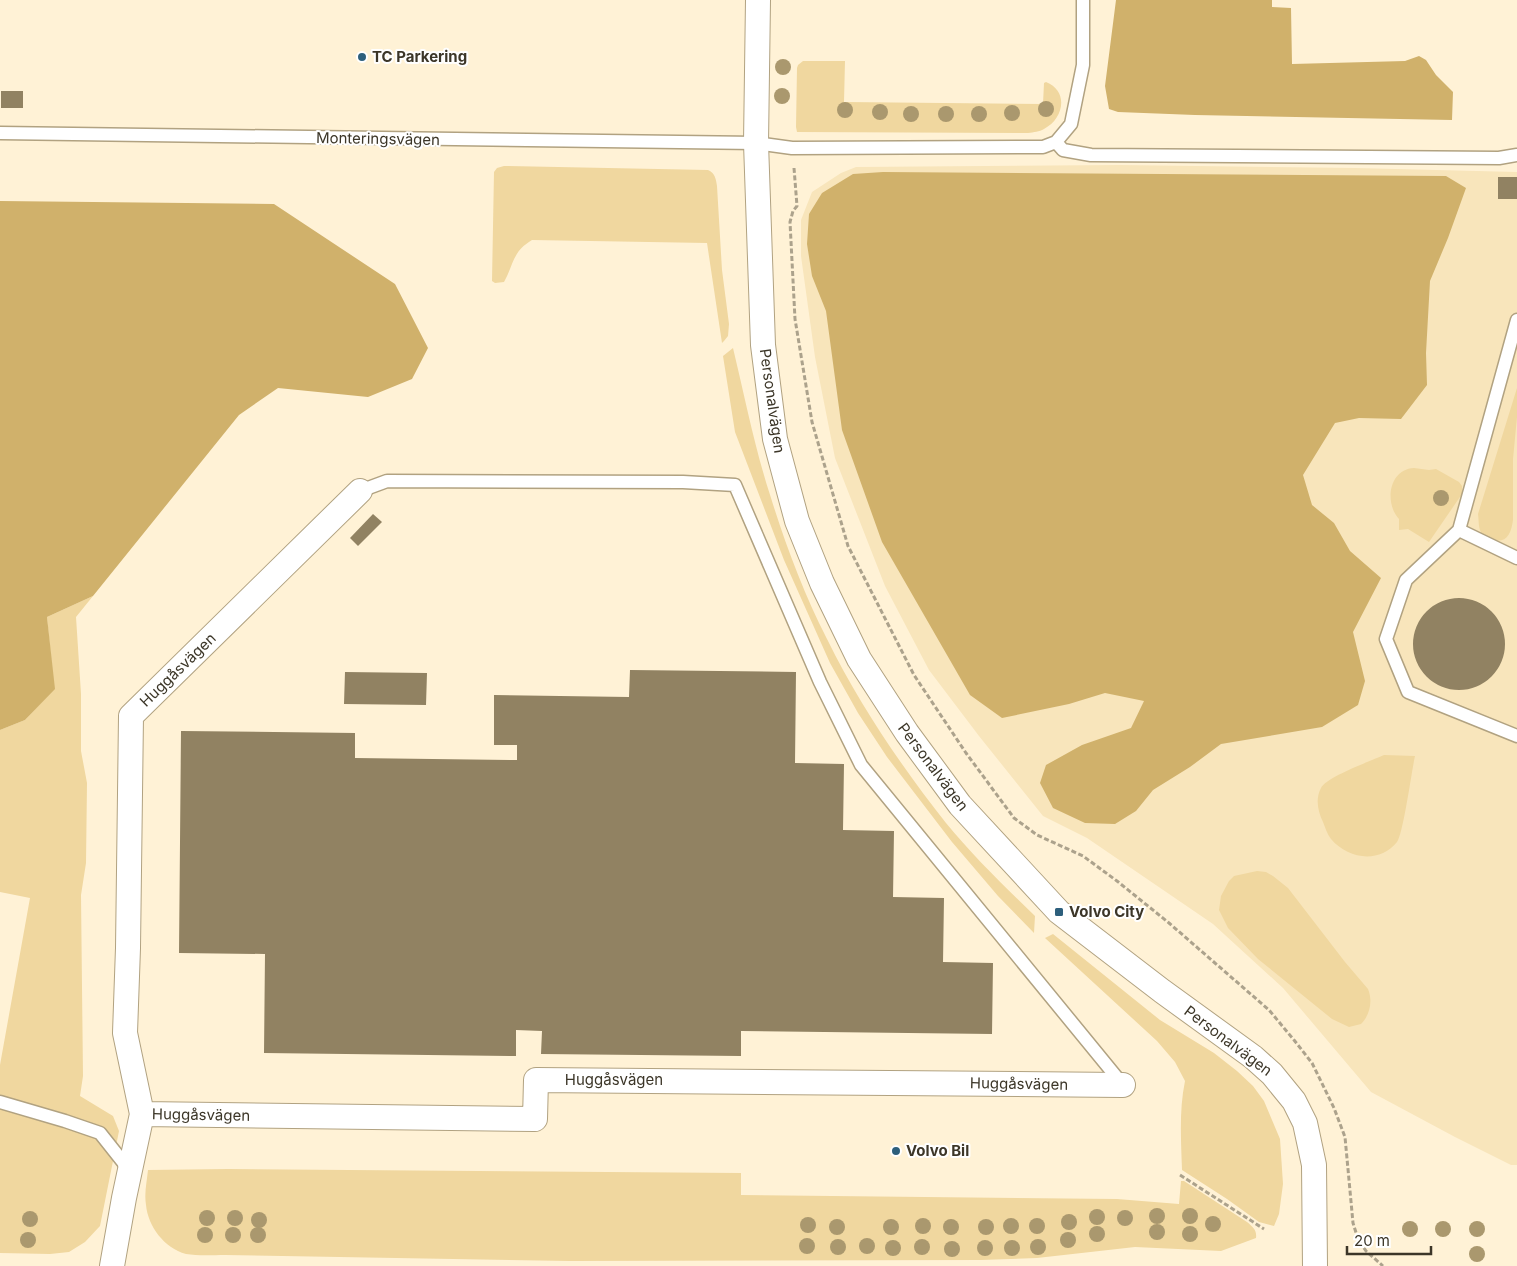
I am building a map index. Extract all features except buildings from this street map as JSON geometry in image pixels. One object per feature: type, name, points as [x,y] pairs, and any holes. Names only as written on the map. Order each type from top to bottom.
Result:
[{"type":"street","name":"Personalvägen","points":[[758,0],[756,143],[763,344],[775,439],[796,521],[822,583],[859,659],[907,733],[960,805],[1058,912],[1252,1057],[1272,1074],[1294,1100],[1305,1123],[1314,1165],[1315,1266]]},
{"type":"street","name":"Huggåsvägen","points":[[112,1266],[142,1114],[125,1033],[131,716],[360,491]]},
{"type":"street","name":"Huggåsvägen","points":[[142,1114],[534,1119],[536,1080],[1123,1085]]},
{"type":"lane","points":[[756,143],[792,148],[1043,147],[1056,142],[1071,124],[1083,65],[1083,0]]},
{"type":"lane","name":"Monteringsvägen","points":[[0,133],[756,143]]},
{"type":"lane","points":[[1056,142],[1063,150],[1091,155],[1499,158],[1517,155]]},
{"type":"lane","points":[[1517,320],[1458,530],[1406,580],[1386,639],[1408,692],[1517,736]]},
{"type":"lane","points":[[360,491],[387,481],[683,482],[736,485],[820,682],[861,765],[1123,1085]]},
{"type":"lane","points":[[1458,530],[1517,558]]},
{"type":"lane","points":[[0,1102],[65,1121],[100,1134],[124,1162],[129,1174]]},
{"type":"path","points":[[792,148],[797,206],[793,211],[790,222],[795,319],[812,422],[848,546],[914,675],[966,753],[1014,818],[1037,836],[1083,856],[1124,887],[1169,923],[1269,1010],[1294,1040],[1312,1063],[1334,1108],[1345,1137],[1353,1223],[1358,1238],[1366,1251],[1383,1266]]},
{"type":"path","points":[[1180,1175],[1264,1229]]},
{"type":"shaded area","points":[[1116,0],[1272,0],[1272,7],[1291,8],[1292,64],[1405,61],[1419,56],[1426,60],[1436,75],[1453,92],[1452,120],[1195,115],[1118,112],[1109,109],[1105,86]]},
{"type":"shaded area","points":[[803,61],[845,61],[844,102],[1043,104],[1044,83],[1046,82],[1058,92],[1061,98],[1061,105],[1056,119],[1051,124],[1040,131],[1028,133],[797,132],[797,68]]},
{"type":"shaded area","points":[[1120,165],[1517,172],[1517,1165],[1511,1165],[1455,1137],[1371,1092],[1283,988],[1213,924],[1087,838],[1043,816],[929,670],[885,586],[835,458],[815,357],[801,256],[801,220],[812,192],[841,173],[856,167]]},
{"type":"shaded area","points":[[504,166],[710,171],[715,176],[717,186],[722,270],[729,324],[728,336],[722,343],[707,243],[532,240],[517,254],[504,282],[495,283],[492,281],[494,172],[497,168]]},
{"type":"shaded area","points":[[883,172],[1446,176],[1466,188],[1430,281],[1426,353],[1427,385],[1401,419],[1359,418],[1335,423],[1303,475],[1312,505],[1334,523],[1350,551],[1381,578],[1353,632],[1365,681],[1358,705],[1322,727],[1221,744],[1190,767],[1153,790],[1136,811],[1115,824],[1085,823],[1053,808],[1040,783],[1046,765],[1082,745],[1131,728],[1144,701],[1105,693],[1069,704],[1002,718],[970,695],[882,542],[842,430],[826,311],[812,276],[807,244],[809,214],[822,193],[853,174]]},
{"type":"shaded area","points":[[0,201],[274,204],[395,284],[428,348],[412,379],[368,397],[278,388],[239,415],[93,596],[47,617],[55,689],[25,720],[0,730]]},
{"type":"shaded area","points":[[733,348],[765,480],[789,552],[803,587],[839,663],[897,757],[946,823],[1000,882],[1035,916],[1034,933],[998,896],[952,842],[887,757],[858,713],[830,663],[784,560],[735,432],[723,356]]},
{"type":"shaded area","points":[[1517,388],[1517,417],[1513,459],[1513,520],[1507,537],[1504,540],[1495,541],[1482,534],[1479,527],[1478,514]]},
{"type":"shaded area","points":[[1414,468],[1436,469],[1459,482],[1462,486],[1462,494],[1429,542],[1408,529],[1399,530],[1399,519],[1394,512],[1392,504],[1391,496],[1394,480],[1399,474]]},
{"type":"shaded area","points":[[93,596],[76,617],[81,694],[81,751],[87,783],[86,863],[81,895],[83,1076],[80,1096],[113,1116],[119,1131],[100,1226],[85,1242],[69,1252],[50,1254],[0,1253],[0,1065],[30,898],[0,892],[0,730],[25,720],[54,689],[47,617]]},
{"type":"shaded area","points":[[1384,755],[1415,756],[1405,815],[1399,837],[1390,849],[1381,854],[1373,856],[1355,855],[1338,846],[1328,835],[1319,810],[1319,792],[1331,779]]},
{"type":"shaded area","points":[[1257,871],[1266,872],[1288,888],[1368,989],[1370,1008],[1361,1024],[1349,1027],[1332,1019],[1258,959],[1228,928],[1219,910],[1221,896],[1234,876]]},
{"type":"shaded area","points":[[1053,934],[1160,1020],[1214,1053],[1253,1086],[1264,1101],[1280,1139],[1283,1184],[1279,1214],[1274,1226],[1259,1222],[1182,1170],[1181,1114],[1185,1081],[1175,1062],[1157,1041],[1045,938]]},
{"type":"shaded area","points":[[148,1170],[741,1173],[741,1195],[1117,1199],[1179,1204],[1181,1181],[1184,1181],[1247,1222],[1254,1229],[1256,1238],[1221,1251],[1135,1247],[1037,1258],[981,1260],[570,1261],[200,1255],[186,1254],[171,1247],[158,1235],[147,1213],[145,1196]]},
{"type":"place","name":"TC Parkering","points":[[362,57]]},
{"type":"place","name":"Volvo City","points":[[1059,912]]},
{"type":"place","name":"Volvo Bil","points":[[896,1151]]}]
